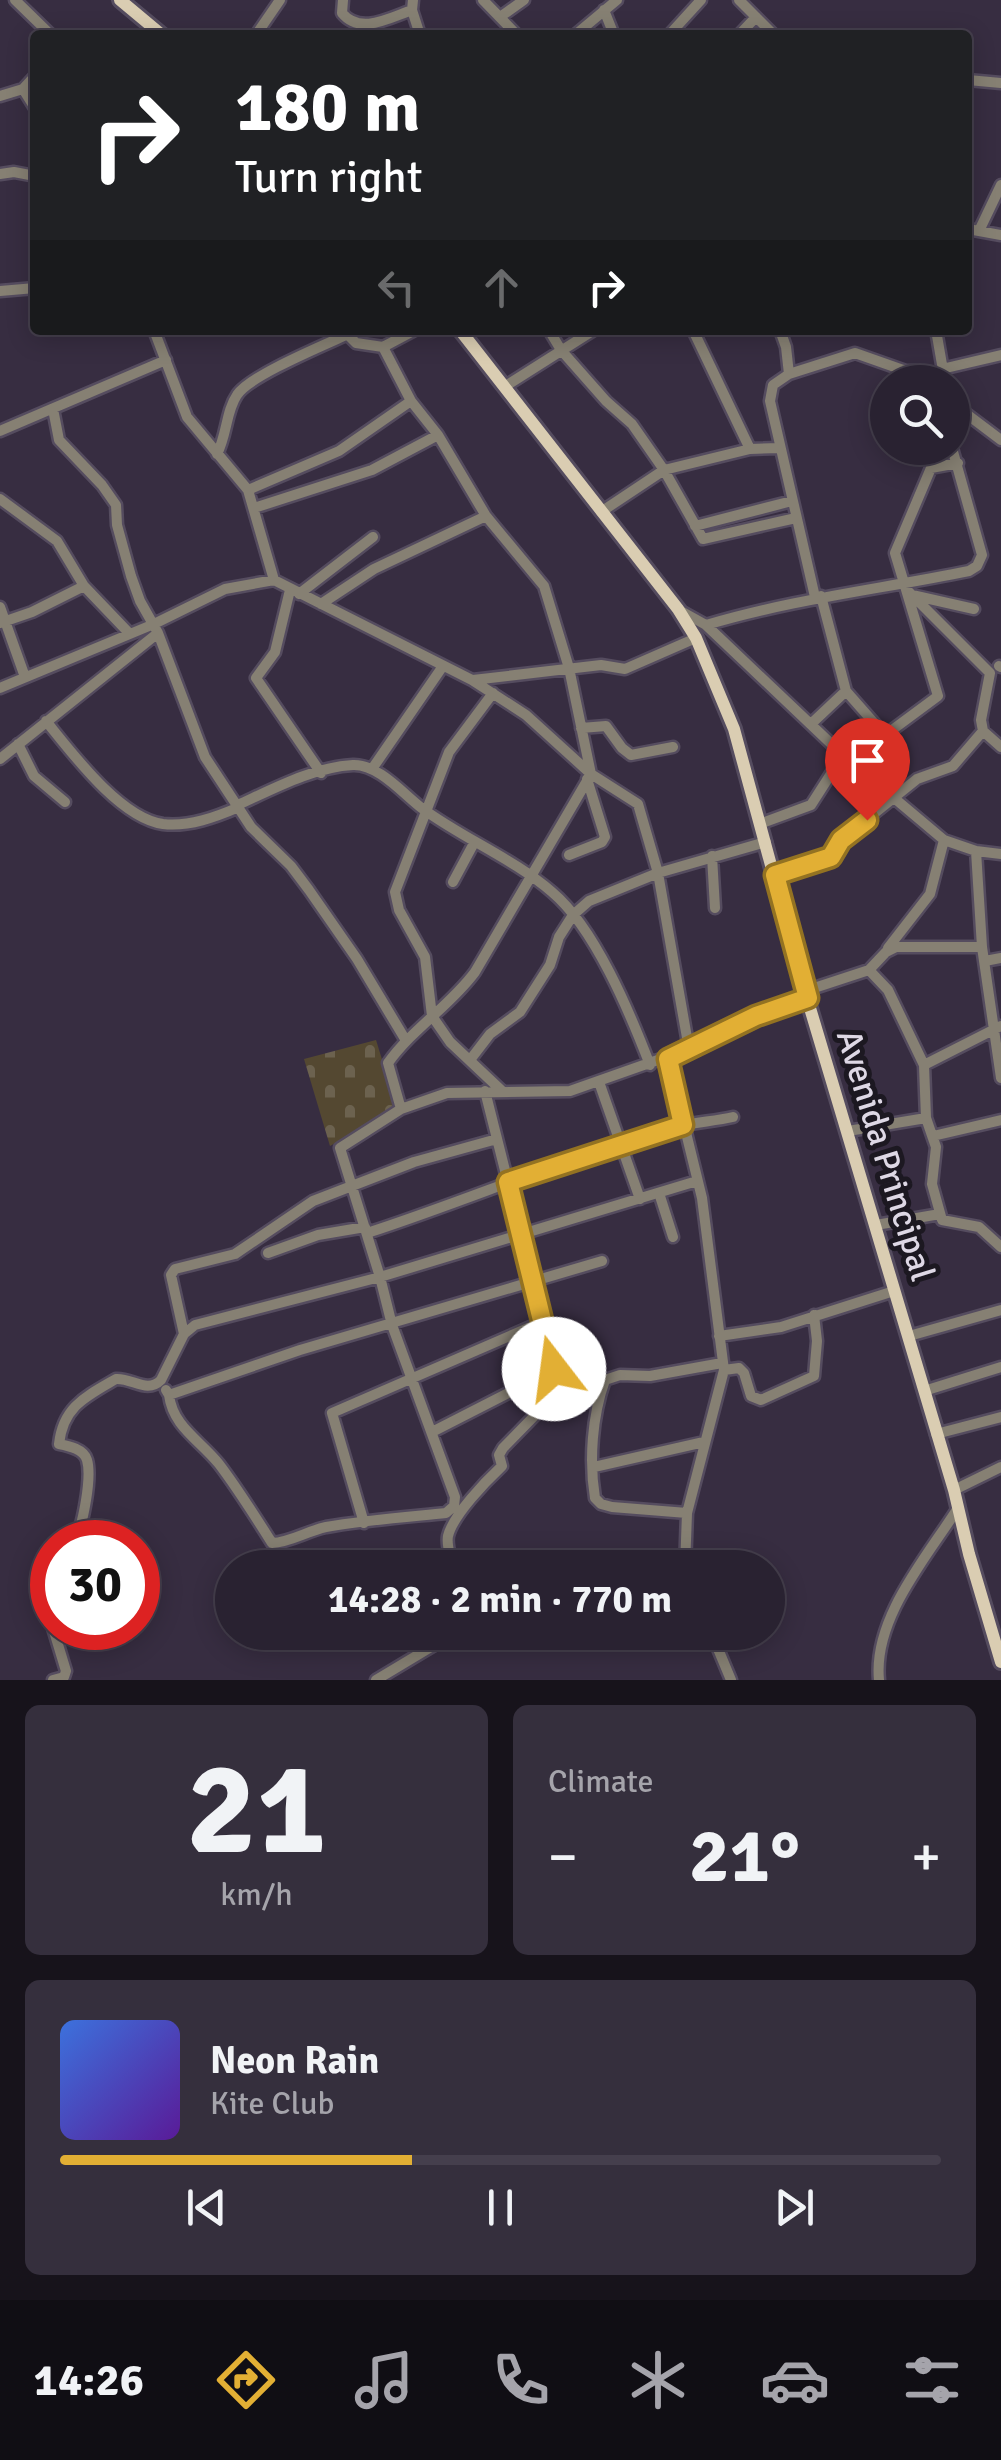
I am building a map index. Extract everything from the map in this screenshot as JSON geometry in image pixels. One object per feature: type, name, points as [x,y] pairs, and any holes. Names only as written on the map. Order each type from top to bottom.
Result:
[{"type":"main road","points":[[120,0],[156,30]]},
{"type":"main road","name":"Avenida Principal","points":[[464,335],[678,609],[696,638],[734,729],[806,995],[909,1336],[1001,1662]]},
{"type":"street","points":[[15,0],[46,30]]},
{"type":"street","points":[[259,30],[280,0]]},
{"type":"street","points":[[343,0],[342,14],[350,22],[364,26],[412,5],[419,30]]},
{"type":"street","points":[[483,0],[512,30]]},
{"type":"street","points":[[500,17],[524,0]]},
{"type":"street","points":[[580,30],[617,0]]},
{"type":"street","points":[[674,30],[701,0]]},
{"type":"street","points":[[739,0],[769,30]]},
{"type":"street","points":[[604,10],[612,30]]},
{"type":"street","points":[[743,30],[756,16]]},
{"type":"street","points":[[972,80],[1001,83]]},
{"type":"street","points":[[0,96],[23,89],[30,81]]},
{"type":"street","points":[[23,89],[30,100]]},
{"type":"street","points":[[0,174],[30,175]]},
{"type":"street","points":[[1001,185],[973,230],[1001,235]]},
{"type":"street","points":[[0,291],[30,288]]},
{"type":"street","points":[[156,335],[187,417],[248,490],[274,580]]},
{"type":"street","points":[[217,454],[226,436],[231,406],[244,386],[338,335]]},
{"type":"street","points":[[347,335],[356,343],[382,347],[405,335]]},
{"type":"street","points":[[552,335],[606,401],[632,424],[664,470],[702,539],[796,518]]},
{"type":"street","points":[[504,387],[586,335]]},
{"type":"street","points":[[695,335],[750,450]]},
{"type":"street","points":[[782,335],[789,374]]},
{"type":"street","points":[[937,335],[945,365]]},
{"type":"street","points":[[382,347],[410,401],[438,435],[486,516],[544,586],[570,668],[589,777],[605,837],[602,842],[569,856]]},
{"type":"street","points":[[889,365],[854,353],[789,374],[773,384],[770,402],[796,518],[846,691],[897,749]]},
{"type":"street","points":[[959,365],[1001,355]]},
{"type":"street","points":[[0,431],[166,360]]},
{"type":"street","points":[[248,490],[338,451],[410,401]]},
{"type":"street","points":[[53,409],[59,440],[116,505],[117,525],[140,602],[156,629],[205,757],[262,841],[291,866],[309,890],[357,958],[406,1040]]},
{"type":"street","points":[[970,417],[1001,440]]},
{"type":"street","points":[[254,508],[372,470],[438,435]]},
{"type":"street","points":[[601,512],[664,470],[750,450],[779,448]]},
{"type":"street","points":[[884,736],[938,696],[894,554],[931,468],[947,465]]},
{"type":"street","points":[[706,625],[818,596],[902,585],[978,566],[982,555],[959,465]]},
{"type":"street","points":[[0,499],[57,541],[84,586],[128,632]]},
{"type":"street","points":[[696,526],[792,501]]},
{"type":"street","points":[[321,604],[374,569],[486,516]]},
{"type":"street","points":[[320,773],[256,678],[275,652],[295,592],[373,538]]},
{"type":"street","points":[[0,759],[156,629],[225,589],[274,580],[472,680],[546,730],[589,777],[638,804],[658,873],[690,1049]]},
{"type":"street","points":[[902,585],[998,668],[982,720],[983,731],[1001,747]]},
{"type":"street","points":[[2,622],[84,586]]},
{"type":"street","points":[[911,594],[974,609]]},
{"type":"street","points":[[0,607],[2,622],[26,677]]},
{"type":"street","points":[[678,609],[706,625],[843,755],[944,840],[976,851],[1001,854]]},
{"type":"street","points":[[0,688],[128,632],[156,629]]},
{"type":"street","points":[[472,680],[603,665],[625,669],[696,638]]},
{"type":"street","points":[[372,769],[443,666]]},
{"type":"street","points":[[812,723],[846,691]]},
{"type":"street","points":[[493,693],[449,752],[394,892],[424,957],[432,1016],[450,1042],[502,1091]]},
{"type":"street","points":[[46,722],[81,764],[142,816],[162,824],[212,818],[289,782],[320,773],[354,765],[372,769],[424,810],[554,893],[573,916],[630,1012],[650,1065]]},
{"type":"street","points":[[580,728],[606,726],[630,755],[673,748]]},
{"type":"street","points":[[775,875],[831,857],[841,840],[917,780],[952,766],[983,731]]},
{"type":"street","points":[[18,744],[34,776],[64,802]]},
{"type":"street","points":[[762,823],[811,806],[843,755]]},
{"type":"street","points":[[400,1108],[387,1066],[406,1040],[475,972],[589,777]]},
{"type":"street","points":[[162,1380],[171,1410],[182,1428],[217,1462],[272,1543],[324,1528],[446,1512],[454,1506],[455,1497],[392,1324],[340,1148],[400,1108],[443,1094],[559,1093],[668,1059],[756,1016],[870,970],[912,922],[930,894],[944,840]]},
{"type":"street","points":[[470,1060],[490,1034],[520,1012],[550,965],[558,937],[589,902],[658,873],[766,842]]},
{"type":"street","points":[[453,882],[474,844]]},
{"type":"street","points":[[976,851],[982,947],[997,1027],[1001,1078]]},
{"type":"street","points":[[712,856],[715,908]]},
{"type":"street","points":[[886,952],[896,947],[982,947]]},
{"type":"street","points":[[985,961],[1001,958]]},
{"type":"street","points":[[870,970],[888,990],[924,1065],[926,1118],[936,1146],[932,1184],[942,1220],[979,1227],[1001,1248]]},
{"type":"street","points":[[924,1065],[997,1027]]},
{"type":"street","points":[[668,1059],[698,1181],[723,1367],[687,1513],[686,1550]]},
{"type":"street","points":[[598,1082],[640,1199]]},
{"type":"street","points":[[449,1550],[453,1525],[502,1466],[503,1448],[554,1394],[559,1382],[484,1091]]},
{"type":"street","points":[[268,1253],[318,1236],[366,1230],[683,1125],[733,1117]]},
{"type":"street","points":[[848,1130],[926,1118]]},
{"type":"street","points":[[933,1136],[1001,1120]]},
{"type":"street","points":[[184,1334],[171,1275],[175,1268],[235,1254],[313,1201],[414,1162],[497,1138]]},
{"type":"street","points":[[82,1520],[87,1460],[82,1452],[59,1444],[63,1419],[116,1378],[156,1386],[184,1334],[195,1325],[380,1277],[698,1181]]},
{"type":"street","points":[[659,1193],[674,1237]]},
{"type":"street","points":[[876,1225],[940,1214]]},
{"type":"street","points":[[169,1395],[300,1350],[602,1261]]},
{"type":"street","points":[[719,1336],[782,1326],[894,1291]]},
{"type":"street","points":[[909,1336],[1001,1310]]},
{"type":"street","points":[[687,1513],[601,1504],[596,1498],[596,1418],[605,1380],[620,1375],[739,1368],[751,1396],[761,1400],[814,1376],[814,1315]]},
{"type":"street","points":[[364,1522],[332,1413],[542,1322]]},
{"type":"street","points":[[924,1392],[1001,1366]]},
{"type":"street","points":[[432,1432],[554,1369]]},
{"type":"street","points":[[936,1434],[1001,1416]]},
{"type":"street","points":[[594,1467],[704,1442]]},
{"type":"street","points":[[954,1490],[1001,1467]]},
{"type":"street","points":[[879,1680],[880,1650],[890,1622],[958,1508]]},
{"type":"street","points":[[53,1680],[66,1671],[60,1650]]},
{"type":"street","points":[[376,1680],[426,1650]]},
{"type":"street","points":[[719,1650],[730,1680]]},
{"type":"green space","points":[[376,1040],[397,1108],[330,1146],[304,1059]]},
{"type":"route","points":[[554,1369],[508,1182],[683,1125],[668,1059],[756,1016],[808,998],[775,875],[831,857],[841,840],[867,820]]}]
